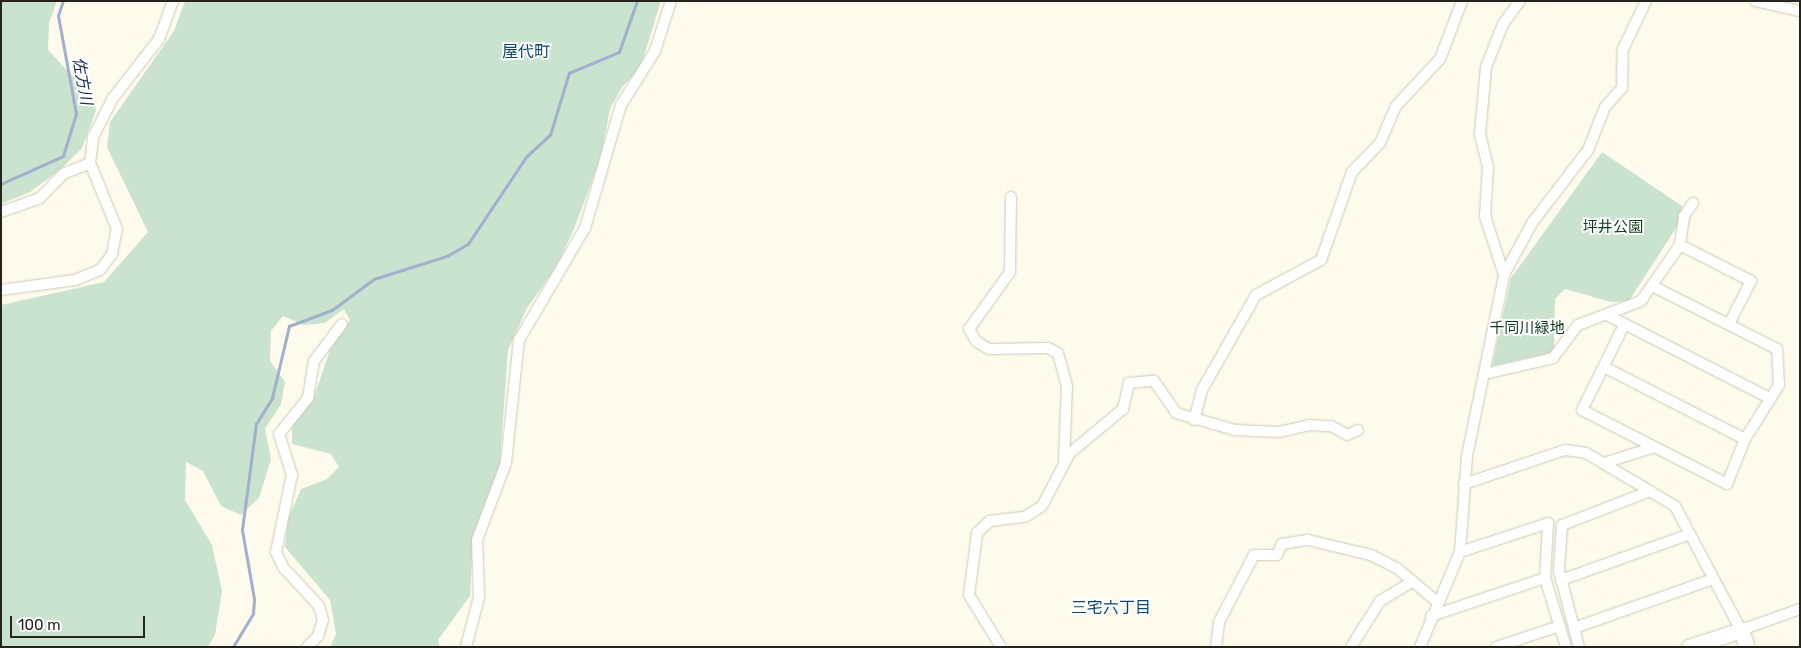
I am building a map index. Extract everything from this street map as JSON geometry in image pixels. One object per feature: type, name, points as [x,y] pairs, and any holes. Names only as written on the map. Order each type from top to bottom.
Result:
[{"type":"street","points":[[1,290],[75,280],[100,270],[112,254],[117,230],[90,163],[97,129],[113,98],[159,39],[173,1]]},
{"type":"street","points":[[466,647],[479,597],[477,540],[506,463],[519,340],[589,219],[621,105],[655,51],[671,1]]},
{"type":"street","points":[[1194,420],[1202,390],[1256,295],[1321,260],[1352,172],[1380,143],[1396,106],[1440,58],[1462,1]]},
{"type":"street","points":[[1504,275],[1486,216],[1488,173],[1480,134],[1486,67],[1503,24],[1520,1]]},
{"type":"street","points":[[1420,647],[1431,616],[1460,552],[1464,484],[1504,275],[1532,224],[1588,150],[1605,107],[1622,88],[1623,49],[1646,1]]},
{"type":"street","points":[[1755,1],[1800,11]]},
{"type":"street","points":[[1,212],[40,198],[64,174],[90,163]]},
{"type":"street","points":[[1001,647],[969,594],[977,533],[990,521],[1036,511],[1054,488],[1064,461],[1067,386],[1058,353],[1048,348],[990,349],[976,341],[969,329],[1010,272],[1011,197]]},
{"type":"street","points":[[1485,374],[1553,358],[1578,325],[1641,301],[1654,287],[1668,257],[1680,246],[1684,216],[1693,203]]},
{"type":"street","points":[[1680,246],[1751,281],[1729,324]]},
{"type":"street","points":[[1624,325],[1582,410],[1652,448],[1727,484],[1745,438],[1779,386],[1777,349],[1654,287]]},
{"type":"street","points":[[1607,315],[1771,399]]},
{"type":"street","points":[[307,647],[318,636],[323,620],[319,606],[283,567],[276,552],[292,475],[279,434],[308,398],[317,356],[342,324]]},
{"type":"street","points":[[1604,367],[1745,438]]},
{"type":"street","points":[[1064,461],[1120,412],[1126,387],[1132,381],[1154,381],[1176,413],[1194,420],[1235,430],[1279,432],[1309,425],[1333,426],[1347,435],[1358,430]]},
{"type":"street","points":[[1604,463],[1652,448]]},
{"type":"street","points":[[1464,484],[1565,450],[1586,453],[1604,463],[1675,506],[1741,630],[1747,647]]},
{"type":"street","points":[[1579,647],[1561,580],[1562,525],[1650,490]]},
{"type":"street","points":[[1460,552],[1548,524],[1545,578],[1566,647]]},
{"type":"street","points":[[1561,580],[1690,534]]},
{"type":"street","points":[[1216,647],[1220,622],[1254,555],[1277,555],[1282,544],[1308,540],[1358,551],[1398,569],[1437,602]]},
{"type":"street","points":[[1431,616],[1545,578]]},
{"type":"street","points":[[1574,628],[1714,579]]},
{"type":"street","points":[[1351,647],[1380,600],[1412,582]]},
{"type":"street","points":[[1688,647],[1800,609]]},
{"type":"street","points":[[1496,647],[1560,626]]},
{"type":"green space","points":[[1,1],[57,1],[49,23],[48,50],[94,99],[96,111],[82,148],[61,169],[30,192],[1,204]]},
{"type":"green space","points":[[185,1],[661,1],[640,69],[622,87],[610,109],[601,157],[574,229],[555,269],[527,308],[508,350],[499,474],[472,556],[470,596],[438,640],[440,647],[330,647],[336,634],[330,600],[285,547],[288,519],[301,489],[327,479],[339,467],[331,454],[292,444],[292,421],[313,400],[330,350],[350,320],[344,309],[325,323],[304,325],[283,316],[271,331],[270,361],[285,382],[281,404],[265,429],[271,459],[259,498],[241,515],[221,506],[203,471],[186,462],[185,500],[212,545],[222,591],[215,635],[208,647],[1,647],[1,305],[104,282],[148,232],[107,147],[110,122],[174,31]]},
{"type":"green space","name":"坪井公園","points":[[1602,152],[1682,206],[1678,225],[1629,301],[1611,302],[1565,289],[1555,299],[1554,352],[1492,366],[1511,278]]},
{"type":"waterway","name":"佐方川","points":[[1,184],[63,156],[76,114],[58,16],[63,1]]},
{"type":"waterway","points":[[233,647],[253,614],[254,599],[242,530],[256,424],[272,398],[289,326],[332,310],[374,279],[447,256],[468,244],[526,157],[550,135],[569,73],[619,52],[637,1]]},
{"type":"district","name":"屋代町","points":[[526,52]]},
{"type":"district","name":"三宅六丁目","points":[[1111,608]]},
{"type":"park label","name":"千同川緑地","points":[[1527,329]]}]
